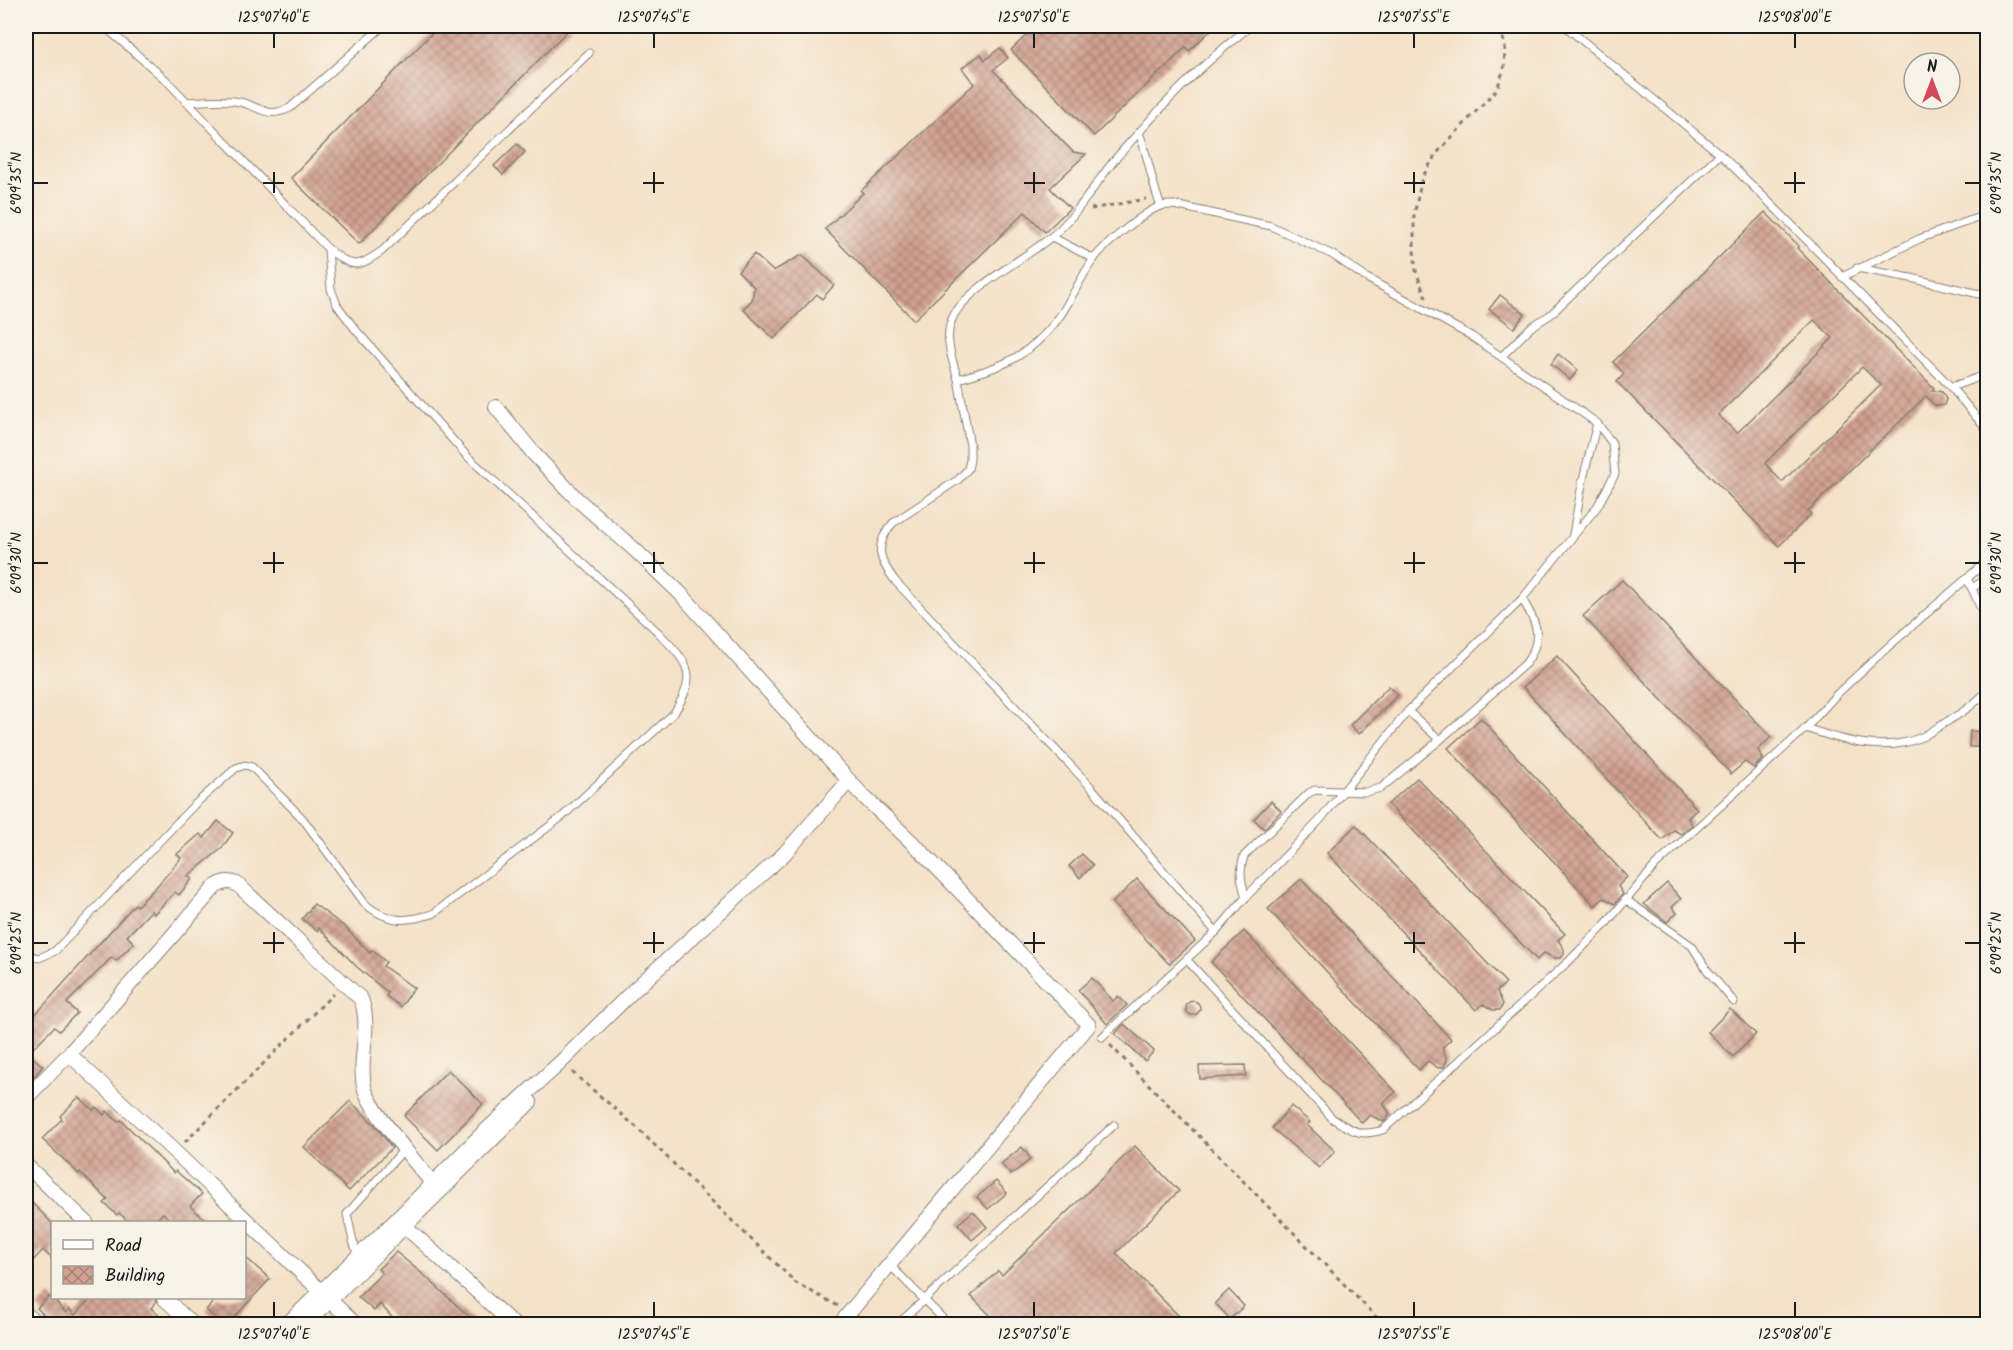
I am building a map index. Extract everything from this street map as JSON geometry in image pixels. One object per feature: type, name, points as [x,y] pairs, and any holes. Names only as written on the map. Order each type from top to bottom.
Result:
[{"type":"street","points":[[496,407],[534,454],[578,500],[681,594],[849,781],[918,848],[1089,1024],[840,1324]]},
{"type":"street","points":[[287,1324],[326,1296],[637,993],[770,878],[778,868],[784,854],[849,781]]},
{"type":"street","points":[[26,1098],[69,1054],[215,887],[222,882],[230,881],[237,884],[361,999],[366,1022],[363,1076],[367,1095],[433,1184]]},
{"type":"street","points":[[69,1054],[356,1324]]},
{"type":"street","points":[[306,1324],[358,1256],[401,1223],[433,1184],[486,1138]]},
{"type":"street","points":[[26,1165],[85,1221]]},
{"type":"street","points":[[401,1223],[513,1324]]},
{"type":"street","points":[[165,1299],[192,1324]]},
{"type":"street","points":[[26,1314],[37,1324]]},
{"type":"lane","points":[[104,26],[166,80],[328,249],[344,261],[354,264],[364,264],[382,251],[589,52]]},
{"type":"lane","points":[[186,102],[225,100],[241,103],[267,113],[281,112],[290,108],[383,26]]},
{"type":"lane","points":[[1216,932],[1091,787],[896,582],[883,565],[880,552],[882,540],[893,523],[959,479],[968,469],[970,446],[958,379],[948,342],[948,330],[959,307],[994,277],[1052,237],[1076,212],[1116,158],[1191,77],[1250,26]]},
{"type":"lane","points":[[1565,26],[1720,154],[1951,387],[1988,431]]},
{"type":"lane","points":[[1139,133],[1147,153],[1161,206]]},
{"type":"lane","points":[[1502,356],[1531,327],[1550,315],[1720,154]]},
{"type":"lane","points":[[958,379],[1010,362],[1047,332],[1070,301],[1094,259],[1133,223],[1161,206],[1184,207],[1271,226],[1333,255],[1365,277],[1502,356],[1597,423],[1612,443],[1615,474],[1597,507],[1522,599],[1408,711],[1320,820],[1246,897],[1216,932],[1102,1037]]},
{"type":"lane","points":[[1842,277],[1919,239],[1988,214]]},
{"type":"lane","points":[[1052,237],[1094,259]]},
{"type":"lane","points":[[26,954],[39,958],[55,951],[193,806],[236,768],[245,765],[252,767],[303,819],[372,910],[379,915],[396,920],[412,920],[433,914],[563,816],[674,713],[686,694],[689,676],[682,658],[658,632],[466,455],[355,329],[337,305],[331,289],[328,249]]},
{"type":"lane","points":[[1857,268],[1988,296]]},
{"type":"lane","points":[[1951,387],[1988,374]]},
{"type":"lane","points":[[1573,537],[1583,479],[1597,423]]},
{"type":"lane","points":[[1187,960],[1334,1119],[1353,1131],[1368,1135],[1383,1130],[1569,961],[1603,927],[1654,866],[1806,728],[1837,694],[1882,652],[1988,560]]},
{"type":"lane","points":[[1967,578],[1988,624]]},
{"type":"lane","points":[[1972,588],[1988,578]]},
{"type":"lane","points":[[1246,897],[1240,880],[1240,867],[1244,856],[1309,793],[1315,790],[1365,792],[1381,788],[1440,740],[1526,663],[1534,651],[1537,638],[1533,616],[1522,599]]},
{"type":"lane","points":[[1806,728],[1842,740],[1870,744],[1898,743],[1922,736],[1956,716],[1988,690]]},
{"type":"lane","points":[[1408,711],[1440,740]]},
{"type":"lane","points":[[1625,899],[1692,946],[1707,970],[1734,1002]]},
{"type":"lane","points":[[898,1324],[1114,1125]]},
{"type":"lane","points":[[358,1256],[347,1214],[405,1148]]},
{"type":"lane","points":[[890,1264],[948,1324]]},
{"type":"path","points":[[1431,314],[1416,271],[1414,250],[1414,215],[1422,177],[1436,154],[1497,89],[1504,69],[1505,46],[1500,26]]},
{"type":"path","points":[[1076,212],[1157,197]]},
{"type":"path","points":[[175,1152],[344,982]]},
{"type":"path","points":[[1102,1037],[1383,1324]]},
{"type":"path","points":[[564,1064],[635,1126],[796,1283],[850,1313]]},
{"type":"building","points":[[439,26],[572,26],[359,244],[291,178]]},
{"type":"building","points":[[1036,26],[1215,26],[1189,51],[1186,47],[1094,136],[1011,50]]},
{"type":"building","points":[[1000,48],[1008,58],[993,70],[1073,152],[1086,154],[1050,188],[1070,208],[1045,232],[1025,212],[914,320],[825,229],[863,193],[861,191],[974,84],[962,68],[981,54],[985,60]]},
{"type":"building","points":[[517,144],[525,152],[503,175],[494,166]]},
{"type":"building","points":[[1765,212],[1799,246],[1797,248],[1934,388],[1932,390],[1942,392],[1946,399],[1944,405],[1938,406],[1926,396],[1808,511],[1811,514],[1779,546],[1617,382],[1624,374],[1613,362]],"holes":[[[1814,320],[1833,338],[1737,433],[1718,415]],[[1862,367],[1881,385],[1782,482],[1765,463]]]},
{"type":"building","points":[[754,254],[773,271],[802,255],[834,285],[822,299],[817,294],[774,339],[743,309],[752,300],[754,287],[738,271]]},
{"type":"building","points":[[1500,295],[1525,314],[1514,328],[1489,309]]},
{"type":"building","points":[[1558,354],[1578,370],[1570,380],[1551,364]]},
{"type":"building","points":[[1622,580],[1771,737],[1758,750],[1763,759],[1754,768],[1745,762],[1731,774],[1583,616]]},
{"type":"building","points":[[1557,656],[1697,809],[1688,818],[1692,825],[1681,834],[1674,830],[1662,840],[1523,687]]},
{"type":"building","points":[[1389,686],[1398,695],[1359,734],[1350,725]]},
{"type":"building","points":[[1481,718],[1627,877],[1618,886],[1623,894],[1615,904],[1604,898],[1595,906],[1448,748]]},
{"type":"building","points":[[1970,731],[1986,732],[1985,747],[1969,747]]},
{"type":"building","points":[[1417,778],[1565,934],[1558,940],[1564,949],[1561,958],[1554,958],[1544,953],[1537,960],[1388,804]]},
{"type":"building","points":[[1271,801],[1281,811],[1264,829],[1254,819]]},
{"type":"building","points":[[218,821],[233,833],[221,849],[188,876],[192,879],[179,895],[175,892],[154,914],[151,911],[127,936],[134,943],[116,961],[112,957],[67,1003],[77,1013],[59,1031],[54,1027],[32,1049],[26,1043],[26,1004],[36,1014],[135,904],[137,906],[156,887],[181,858],[177,854],[200,834],[204,838]]},
{"type":"building","points":[[1356,825],[1506,983],[1497,991],[1503,1004],[1500,1010],[1493,1010],[1483,1004],[1476,1010],[1327,853]]},
{"type":"building","points":[[1082,854],[1093,865],[1080,878],[1069,866]]},
{"type":"building","points":[[1137,879],[1195,941],[1169,964],[1112,903]]},
{"type":"building","points":[[1301,879],[1451,1039],[1442,1048],[1447,1060],[1444,1067],[1438,1068],[1428,1061],[1419,1070],[1268,909]]},
{"type":"building","points":[[1667,883],[1681,899],[1672,907],[1677,913],[1667,922],[1644,904]]},
{"type":"building","points":[[314,904],[345,927],[370,953],[372,950],[386,962],[383,966],[414,988],[401,1007],[386,996],[388,993],[357,967],[319,928],[317,931],[302,919]]},
{"type":"building","points":[[1244,931],[1396,1092],[1383,1103],[1390,1114],[1384,1122],[1370,1115],[1362,1123],[1211,962]]},
{"type":"building","points":[[1092,978],[1113,1001],[1118,996],[1127,1005],[1107,1024],[1078,990]]},
{"type":"building","points":[[1190,1001],[1196,1001],[1200,1008],[1196,1015],[1190,1015],[1186,1011],[1186,1005]]},
{"type":"building","points":[[1730,1009],[1756,1034],[1733,1057],[1708,1032]]},
{"type":"building","points":[[1124,1024],[1154,1051],[1145,1061],[1115,1034]]},
{"type":"building","points":[[26,1052],[43,1066],[26,1086]]},
{"type":"building","points":[[1245,1065],[1246,1076],[1200,1079],[1199,1066]]},
{"type":"building","points":[[448,1070],[483,1104],[438,1150],[404,1116]]},
{"type":"building","points":[[79,1097],[93,1110],[96,1107],[104,1115],[107,1111],[118,1122],[121,1120],[174,1173],[176,1171],[202,1194],[190,1206],[207,1221],[172,1221],[163,1213],[155,1221],[128,1221],[119,1213],[117,1215],[104,1203],[108,1200],[42,1139],[62,1119],[60,1116]]},
{"type":"building","points":[[350,1101],[375,1125],[392,1148],[349,1191],[304,1147]]},
{"type":"building","points":[[1291,1106],[1310,1122],[1307,1125],[1335,1151],[1319,1168],[1272,1128]]},
{"type":"building","points":[[1135,1146],[1179,1191],[1116,1253],[1187,1324],[999,1324],[971,1296],[998,1271],[1002,1275]]},
{"type":"building","points":[[1022,1147],[1031,1159],[1011,1175],[1001,1164]]},
{"type":"building","points":[[996,1181],[1007,1193],[988,1209],[977,1197]]},
{"type":"building","points":[[26,1197],[51,1222],[51,1258],[43,1250],[26,1268]]},
{"type":"building","points":[[973,1211],[987,1227],[972,1240],[958,1224]]},
{"type":"building","points":[[396,1252],[477,1324],[398,1324],[380,1304],[374,1311],[358,1297],[382,1273],[378,1269]]},
{"type":"building","points":[[246,1258],[270,1279],[228,1324],[222,1324],[206,1310],[216,1299],[246,1299]]},
{"type":"building","points":[[1229,1290],[1244,1306],[1230,1319],[1215,1303]]},
{"type":"building","points":[[50,1296],[66,1313],[69,1309],[75,1315],[90,1299],[155,1299],[156,1302],[151,1308],[168,1324],[53,1324],[37,1308]]}]
